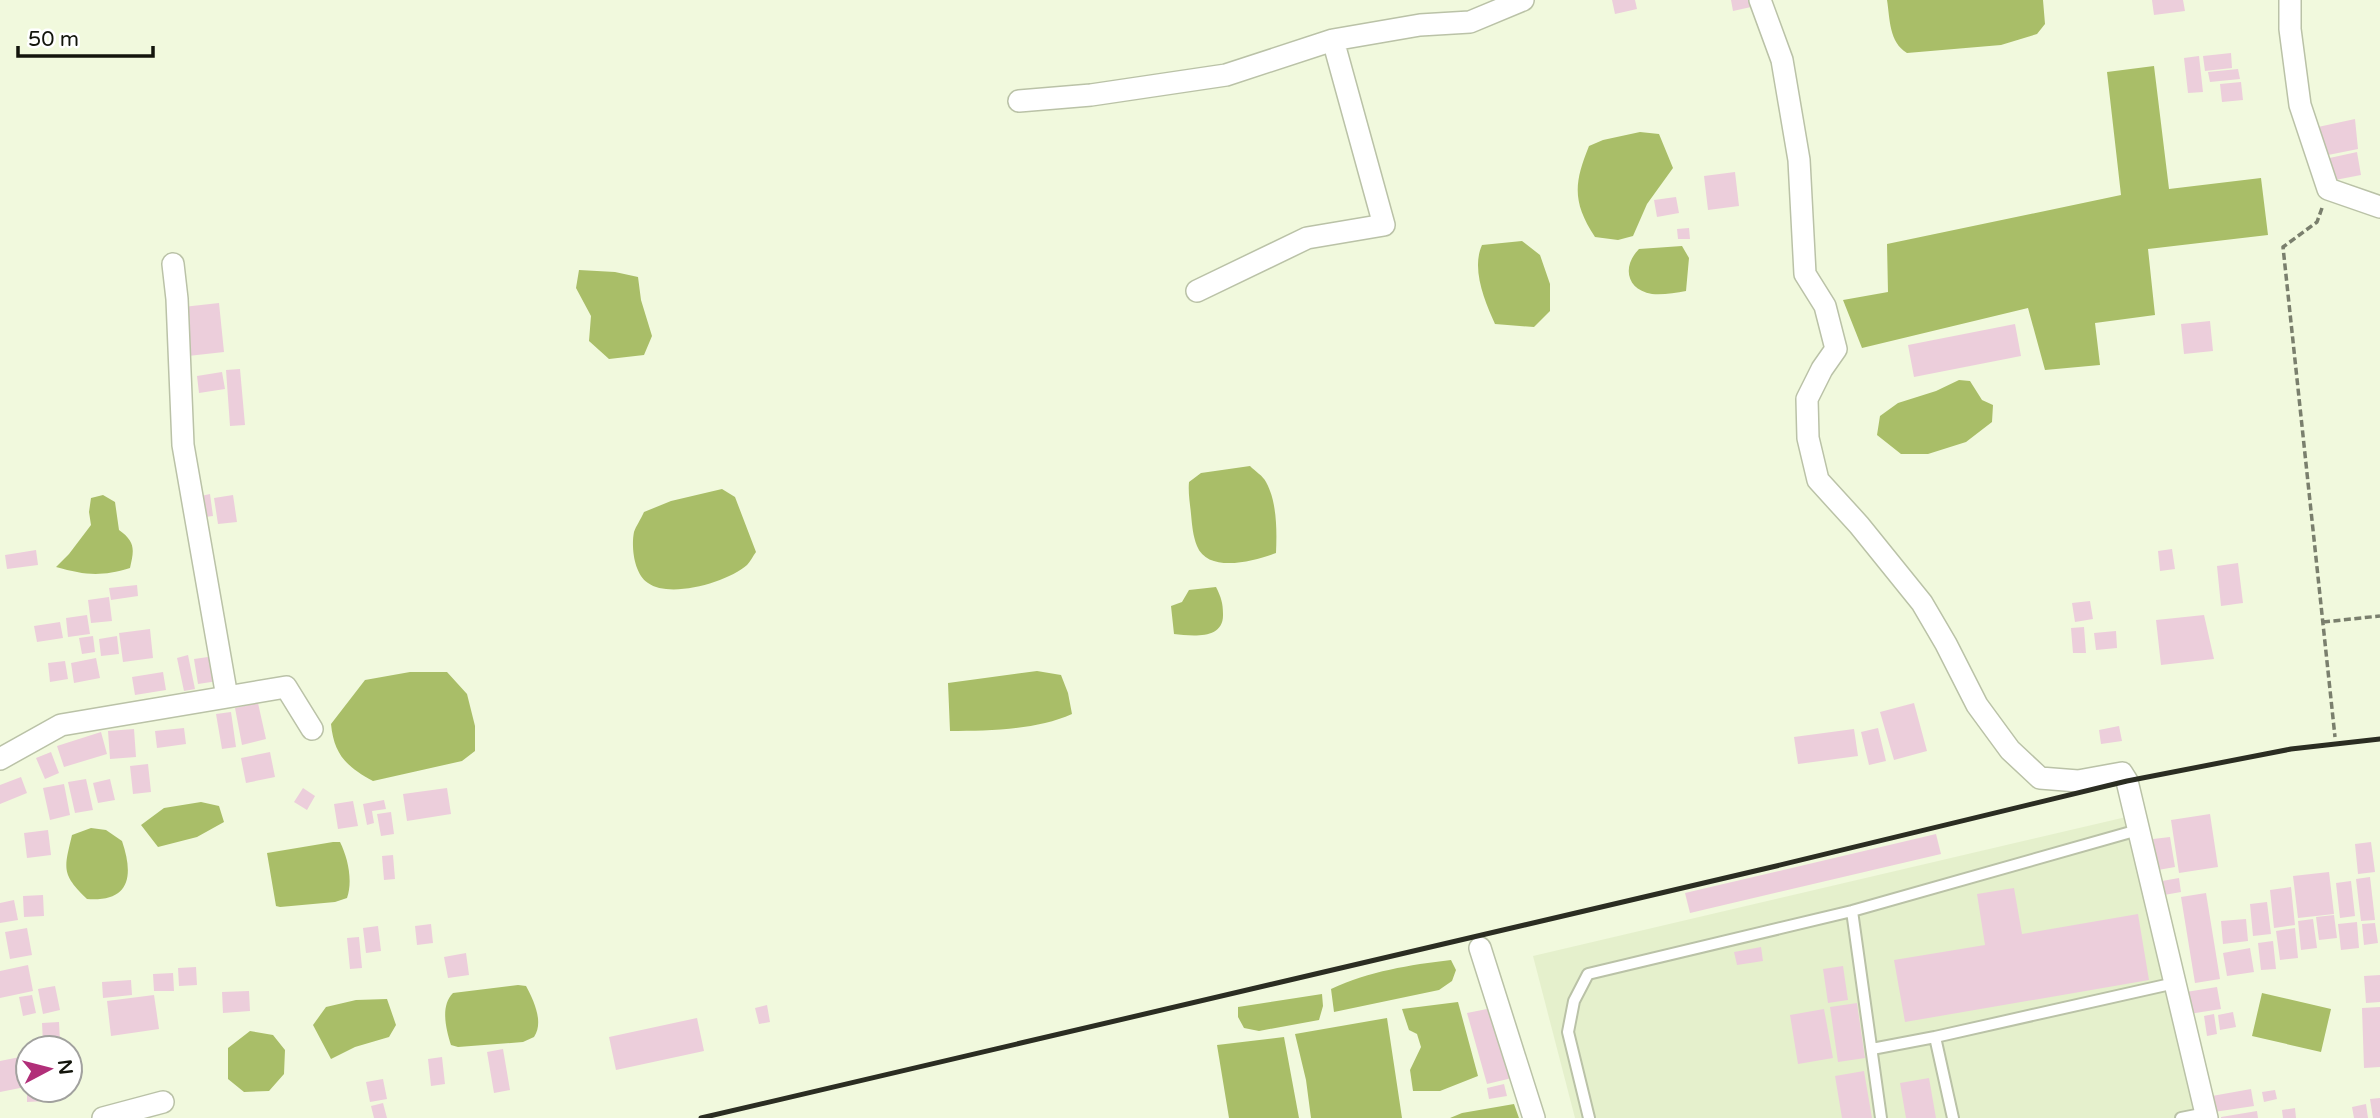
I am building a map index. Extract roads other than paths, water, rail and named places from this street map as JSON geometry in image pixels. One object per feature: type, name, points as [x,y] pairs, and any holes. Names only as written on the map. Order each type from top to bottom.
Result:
[{"type":"street","points":[[1019,101],[1091,95],[1226,75],[1333,40],[1420,25],[1470,22],[1523,0]]},
{"type":"street","points":[[1760,0],[1782,60],[1799,160],[1805,274],[1825,306],[1836,349],[1807,399],[1808,438],[1818,480],[1859,525],[1922,603],[1946,643],[1977,705],[2010,750],[2040,778],[2078,781],[2122,773],[2127,781],[2207,1116]]},
{"type":"street","points":[[2290,0],[2290,29],[2300,105],[2329,189],[2380,207]]},
{"type":"street","points":[[1197,291],[1307,238],[1384,225],[1333,40]]},
{"type":"street","points":[[173,264],[183,446],[227,697]]},
{"type":"street","points":[[0,759],[61,725],[286,687],[312,729]]},
{"type":"street","points":[[1480,948],[1534,1118]]},
{"type":"street","points":[[103,1118],[163,1102]]},
{"type":"lane","points":[[1589,1118],[1568,1032],[1574,1000],[1588,974],[1852,911],[2138,830]]},
{"type":"lane","points":[[1852,911],[1881,1118]]},
{"type":"lane","points":[[1871,1049],[2175,983]]},
{"type":"lane","points":[[1935,1037],[1953,1118]]},
{"type":"lane","points":[[2182,1118],[2207,1116]]},
{"type":"railway","points":[[701,1118],[2127,781],[2291,749],[2380,739]]}]
